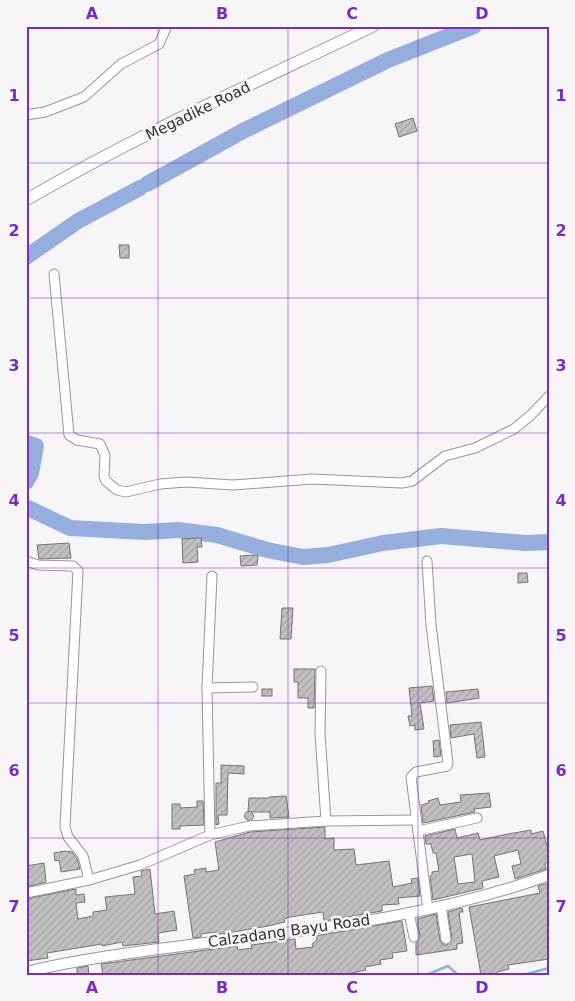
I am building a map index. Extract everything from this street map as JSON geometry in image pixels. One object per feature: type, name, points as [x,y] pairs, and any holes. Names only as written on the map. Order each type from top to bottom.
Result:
[{"type":"main road","name":"Megadike Road","points":[[26,200],[60,180],[373,26]]},
{"type":"street","points":[[26,114],[45,112],[84,97],[121,64],[159,44],[167,26]]},
{"type":"street","points":[[54,274],[69,436],[77,440],[100,444],[104,449],[106,481],[118,490],[126,492],[160,484],[186,482],[233,485],[312,479],[402,483],[412,481],[445,456],[476,448],[514,429],[531,416],[549,396]]},
{"type":"street","points":[[26,561],[38,565],[73,566],[78,571],[65,814],[68,837],[83,856],[89,880]]},
{"type":"street","points":[[427,561],[431,625],[448,763],[447,766],[413,774],[415,820],[428,910]]},
{"type":"street","points":[[210,835],[207,688],[212,576]]},
{"type":"street","points":[[321,671],[320,734],[326,821]]},
{"type":"street","points":[[207,688],[252,687]]},
{"type":"street","points":[[418,831],[477,818]]},
{"type":"street","points":[[26,893],[89,880],[140,865],[210,835],[249,826],[326,821],[415,820]]},
{"type":"street","name":"Calzadang Bayu Road","points":[[26,972],[84,959],[294,932],[428,910],[549,875]]},
{"type":"street","points":[[441,906],[446,938]]},
{"type":"street","points":[[409,913],[414,937]]},
{"type":"building","points":[[413,118],[417,131],[399,137],[395,124]]},
{"type":"building","points":[[119,245],[129,245],[129,258],[120,258]]},
{"type":"building","points":[[201,538],[202,547],[197,547],[198,562],[183,563],[182,539]]},
{"type":"building","points":[[69,543],[71,558],[39,559],[37,545]]},
{"type":"building","points":[[240,556],[258,556],[257,565],[241,566]]},
{"type":"building","points":[[518,573],[527,573],[528,582],[518,583]]},
{"type":"building","points":[[282,608],[293,608],[291,639],[280,639]]},
{"type":"building","points":[[294,669],[315,669],[314,708],[308,708],[308,698],[298,698],[298,682],[294,682]]},
{"type":"building","points":[[432,686],[434,701],[420,703],[424,729],[415,730],[415,725],[410,726],[408,716],[412,716],[409,688]]},
{"type":"building","points":[[262,689],[272,689],[272,696],[262,696]]},
{"type":"building","points":[[478,689],[479,698],[447,703],[446,692]]},
{"type":"building","points":[[481,722],[485,757],[477,758],[474,734],[451,738],[450,725]]},
{"type":"building","points":[[439,740],[441,756],[434,757],[433,741]]},
{"type":"building","points":[[221,765],[244,766],[244,774],[228,773],[227,815],[218,815],[219,824],[216,825],[216,783],[221,783]]},
{"type":"building","points":[[489,793],[491,807],[474,809],[475,812],[423,823],[421,805],[429,803],[428,801],[438,798],[440,805],[461,802],[460,795]]},
{"type":"building","points":[[286,796],[289,817],[270,818],[270,812],[248,812],[249,798]]},
{"type":"building","points":[[197,801],[203,801],[204,825],[180,826],[180,829],[172,829],[172,804],[180,804],[180,808],[197,807]]},
{"type":"building","points":[[249,811],[254,816],[249,821],[244,816]]},
{"type":"building","points":[[325,827],[325,839],[334,838],[334,850],[354,849],[356,865],[389,861],[393,887],[412,883],[411,879],[418,878],[420,896],[398,898],[399,904],[382,905],[382,911],[324,921],[323,912],[290,917],[284,919],[285,922],[268,926],[215,935],[215,932],[201,934],[201,937],[193,938],[184,876],[195,874],[194,870],[206,868],[206,872],[219,870],[215,842],[250,832]]},
{"type":"building","points":[[455,829],[457,838],[478,833],[480,840],[531,830],[531,834],[543,831],[547,846],[549,846],[549,862],[545,863],[546,869],[515,879],[512,866],[521,864],[518,850],[494,856],[499,877],[482,881],[483,888],[433,900],[430,876],[432,872],[439,871],[436,853],[433,853],[431,844],[426,844],[425,836]],"holes":[[[472,854],[475,882],[458,884],[454,857]]]},
{"type":"building","points":[[72,852],[77,859],[80,869],[61,872],[59,860],[55,861],[54,853]]},
{"type":"building","points":[[44,863],[46,882],[26,887],[26,866]]},
{"type":"building","points":[[150,869],[155,914],[174,911],[177,930],[158,933],[159,942],[123,946],[122,942],[102,946],[102,944],[47,953],[48,958],[26,961],[26,899],[76,889],[76,895],[84,894],[85,902],[76,903],[78,919],[93,916],[93,912],[107,910],[105,897],[135,894],[133,877],[142,876],[141,871]]},
{"type":"building","points":[[549,883],[549,959],[508,965],[509,969],[497,972],[497,975],[481,975],[469,907],[540,893],[538,886]]},
{"type":"building","points":[[462,908],[463,912],[459,912],[463,943],[457,944],[457,949],[416,955],[416,943],[420,936],[417,919],[436,914],[440,940],[443,945],[447,945],[452,939],[448,912]]},
{"type":"building","points":[[402,921],[407,951],[392,953],[393,958],[380,960],[381,964],[365,967],[366,970],[343,975],[333,975],[332,973],[321,975],[103,975],[101,964],[237,946],[238,950],[252,948],[251,945],[295,939],[296,949],[313,947],[312,944],[317,940],[316,936]]},
{"type":"building","points":[[88,966],[89,975],[77,975],[77,968]]},
{"type":"waterway","points":[[147,184],[243,131],[388,60],[474,26]]},
{"type":"waterway","points":[[26,257],[78,221],[140,188]]},
{"type":"waterway","points":[[26,443],[36,446],[31,473],[26,482]]},
{"type":"waterway","points":[[26,507],[70,528],[145,532],[178,530],[217,535],[267,550],[303,557],[328,555],[383,543],[441,536],[525,543],[549,542]]},
{"type":"waterway","points":[[426,975],[448,966],[458,975]]},
{"type":"waterway","points":[[523,975],[549,968]]}]
